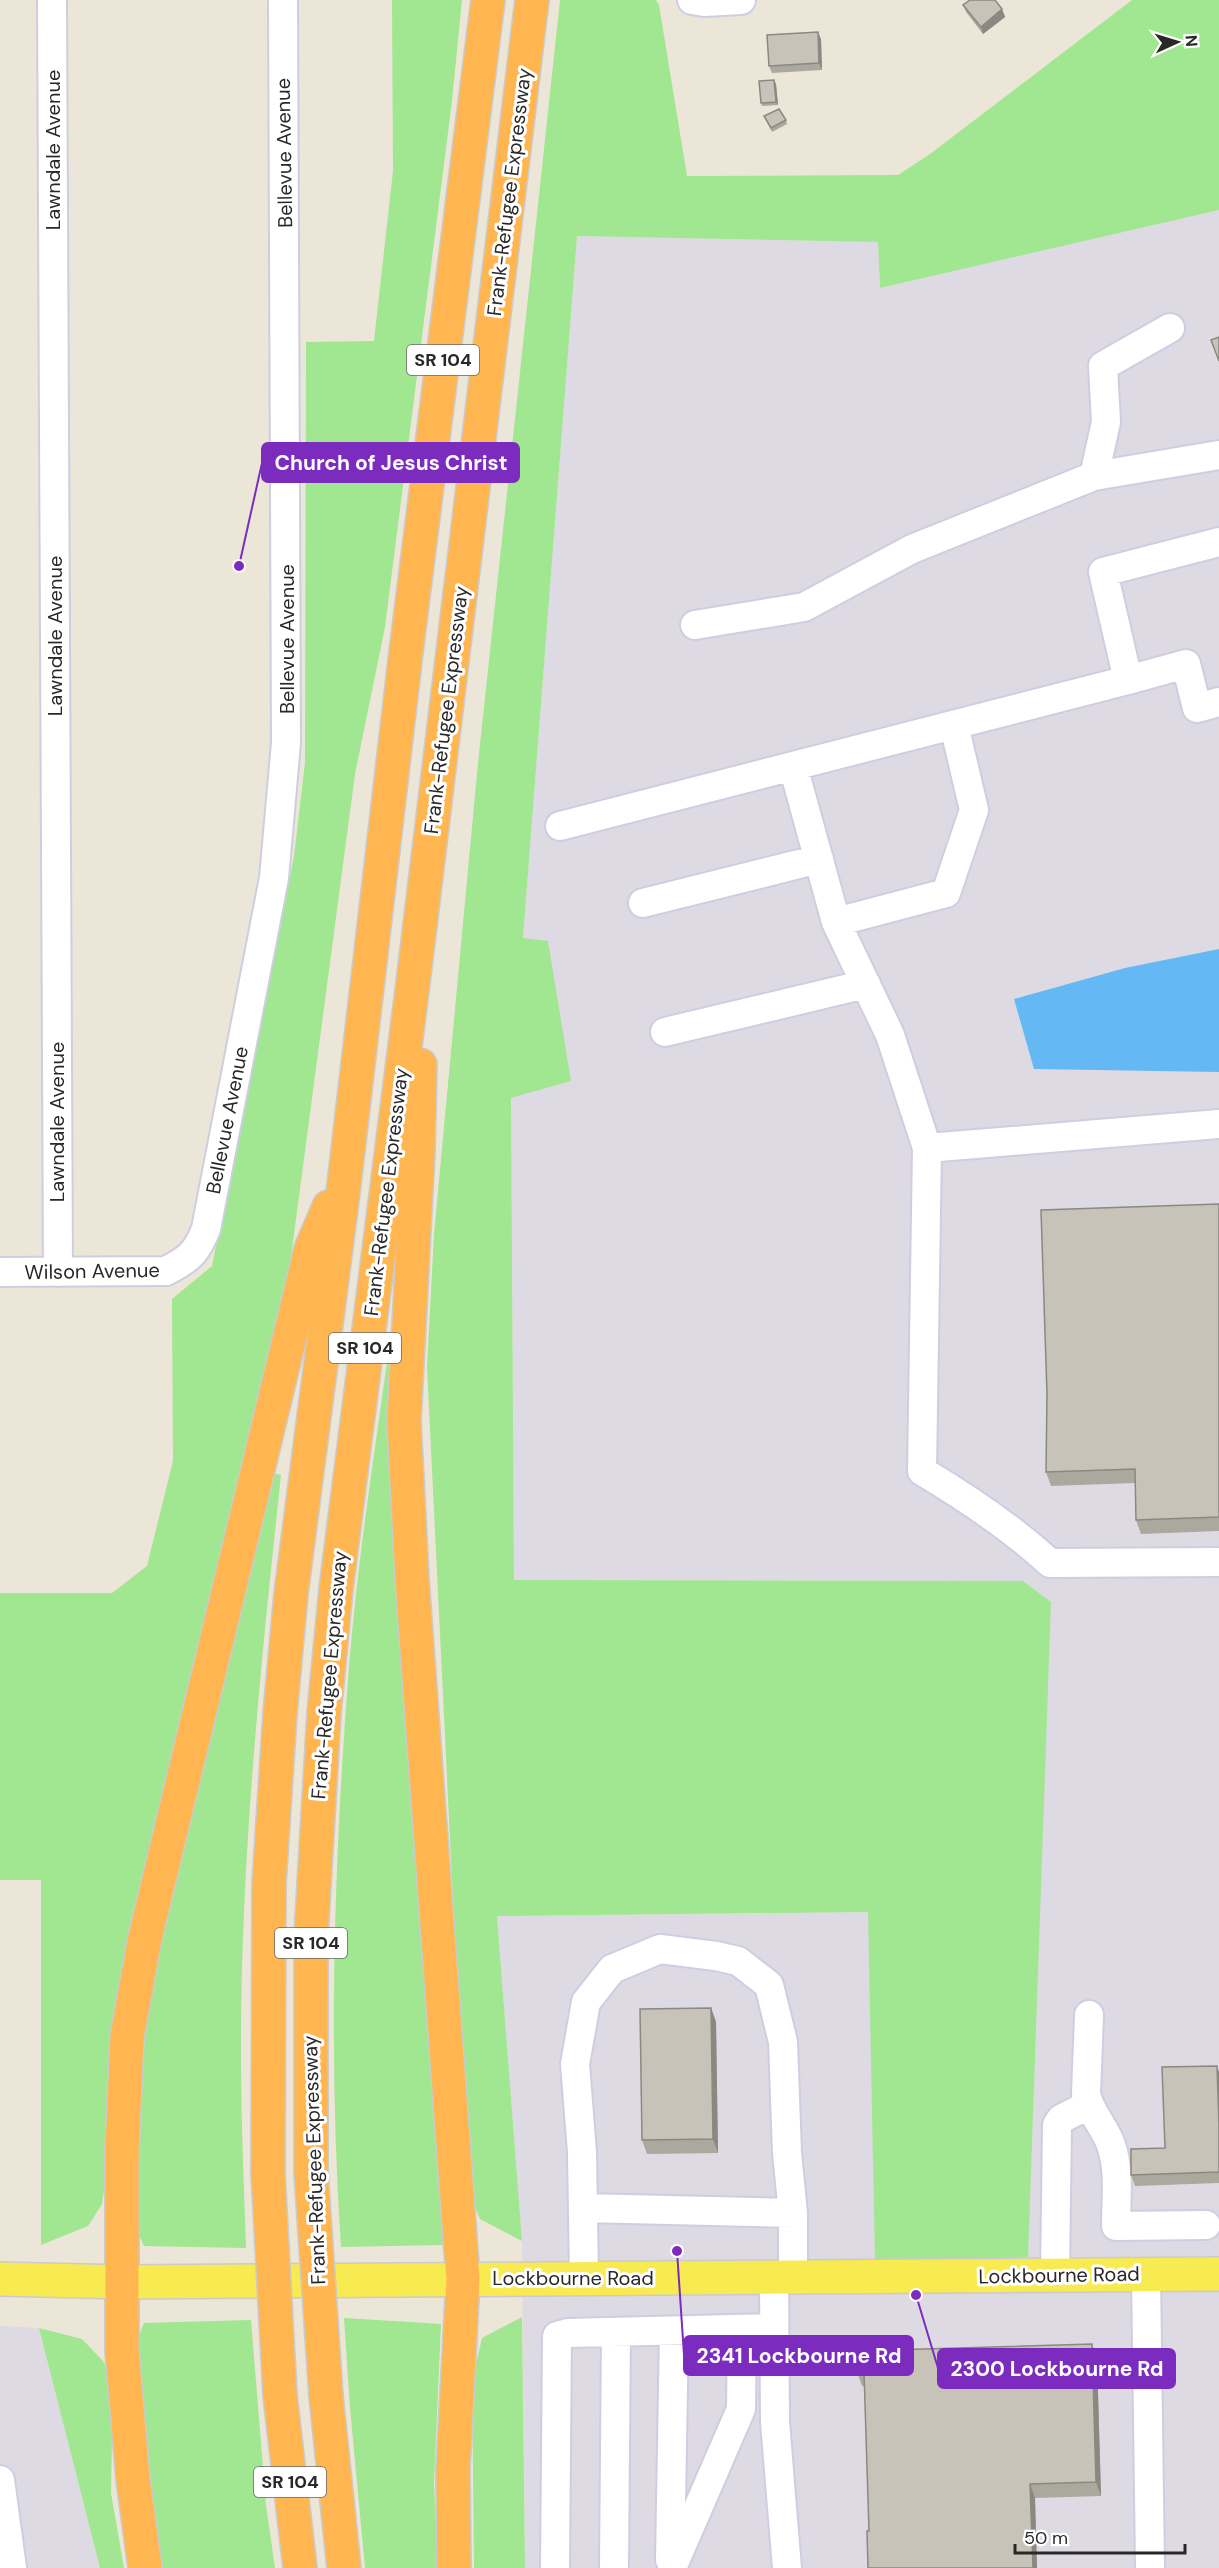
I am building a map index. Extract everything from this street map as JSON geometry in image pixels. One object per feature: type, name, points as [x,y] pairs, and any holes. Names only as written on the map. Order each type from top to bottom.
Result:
[{"type":"highway","name":"SR 104","points":[[300,2568],[280,2396],[268,2173],[269,1884],[280,1714],[291,1594],[345,1172],[406,652],[488,0]]},
{"type":"highway","name":"Frank-Refugee Expressway","points":[[344,2568],[326,2396],[311,2172],[310,1971],[324,1713],[350,1466],[413,983],[532,0]]},
{"type":"highway","points":[[413,983],[420,1085],[404,1421],[412,1591],[463,2279],[453,2469],[454,2568]]},
{"type":"highway","points":[[145,2568],[133,2479],[122,2350],[124,2282],[122,2150],[127,2037],[135,1987],[311,1250],[345,1172]]},
{"type":"main road","name":"Lockbourne Road","points":[[0,2279],[124,2282],[1219,2274]]},
{"type":"street","name":"Lawndale Avenue","points":[[52,0],[58,1272]]},
{"type":"street","name":"Bellevue Avenue","points":[[182,1263],[198,1249],[206,1228],[274,878],[286,743],[283,0]]},
{"type":"street","points":[[692,0],[704,2],[741,0]]},
{"type":"street","points":[[1094,476],[1106,422],[1102,366],[1170,328]]},
{"type":"street","points":[[696,625],[804,607],[912,549],[1094,476],[1219,455]]},
{"type":"street","points":[[1128,680],[1103,572],[1219,542]]},
{"type":"street","points":[[560,826],[1186,664],[1197,708],[1219,702]]},
{"type":"street","points":[[836,922],[946,893],[974,810],[954,725]]},
{"type":"street","points":[[793,766],[836,922],[890,1035],[927,1148],[922,1471],[970,1501],[1026,1541],[1050,1563],[1219,1562]]},
{"type":"street","points":[[643,903],[819,859]]},
{"type":"street","points":[[665,1032],[866,984]]},
{"type":"street","points":[[927,1148],[1219,1124]]},
{"type":"street","name":"Wilson Avenue","points":[[0,1272],[165,1271],[182,1263]]},
{"type":"street","points":[[584,2278],[582,2152],[575,2064],[586,2002],[612,1969],[660,1949],[738,1961],[769,1985],[783,2042],[787,2153],[792,2213],[774,2328],[775,2413],[787,2568]]},
{"type":"street","points":[[1089,2015],[1086,2094],[1088,2105],[1111,2144],[1115,2159],[1116,2226],[1206,2225]]},
{"type":"street","points":[[1055,2275],[1058,2125],[1061,2119],[1088,2105]]},
{"type":"street","points":[[583,2208],[792,2213]]},
{"type":"street","points":[[1146,2274],[1150,2568]]},
{"type":"street","points":[[555,2568],[556,2336],[568,2332],[774,2328]]},
{"type":"street","points":[[671,2568],[741,2409],[742,2329]]},
{"type":"street","points":[[671,2568],[674,2331]]},
{"type":"street","points":[[614,2568],[616,2332]]},
{"type":"street","points":[[741,2409],[775,2413]]},
{"type":"street","points":[[0,2480],[12,2568]]},
{"type":"shaded area","points":[[1219,210],[1219,2568],[525,2568],[522,2241],[497,1916],[869,1912],[875,2262],[1051,1602],[1023,1581],[514,1580],[511,1098],[571,1081],[523,938],[577,236],[878,242],[880,288]]},
{"type":"shaded area","points":[[0,2326],[39,2328],[100,2568],[0,2568]]},
{"type":"green space","points":[[392,0],[462,0],[452,101],[385,627],[355,774],[287,1287],[170,1777],[122,1964],[110,2047],[109,2158],[102,2204],[88,2226],[41,2245],[41,1880],[0,1880],[0,1593],[112,1593],[147,1566],[173,1461],[172,1299],[212,1266],[294,856],[305,763],[306,342],[374,341],[393,171]]},
{"type":"green space","points":[[560,0],[656,0],[659,5],[687,176],[898,175],[930,154],[1132,0],[1219,0],[1219,210],[880,288],[878,242],[577,236],[523,938],[548,941],[571,1081],[511,1098],[514,1580],[1023,1581],[1051,1602],[1028,2257],[875,2262],[868,1912],[497,1916],[522,2241],[480,2219],[467,2188],[427,1367],[434,1234],[478,763]]},
{"type":"green space","points":[[397,1327],[450,2228],[442,2245],[341,2247],[334,2029],[336,1884],[344,1739],[362,1541],[391,1333]]},
{"type":"green space","points":[[273,1473],[281,1475],[259,1695],[244,1915],[241,2085],[246,2248],[144,2246],[140,2237],[138,2134],[147,2010],[165,1916]]},
{"type":"green space","points":[[522,2317],[525,2568],[474,2568],[472,2382],[482,2338]]},
{"type":"green space","points":[[344,2318],[441,2324],[434,2484],[438,2568],[365,2568]]},
{"type":"green space","points":[[251,2320],[266,2505],[275,2568],[160,2568],[134,2349],[144,2323]]},
{"type":"green space","points":[[39,2328],[82,2339],[103,2361],[113,2382],[111,2493],[124,2568],[100,2568]]},
{"type":"water","points":[[1219,949],[1219,1072],[1034,1069],[1014,999],[1125,968]]},
{"type":"building","points":[[970,0],[995,0],[1002,9],[981,27],[963,5]]},
{"type":"building","points":[[818,32],[819,63],[769,66],[767,35]]},
{"type":"building","points":[[774,80],[776,102],[761,103],[759,81]]},
{"type":"building","points":[[779,109],[786,120],[771,128],[764,116]]},
{"type":"building","points":[[1219,337],[1219,361],[1211,340]]},
{"type":"building","points":[[1219,1204],[1219,1517],[1136,1520],[1135,1469],[1046,1472],[1047,1394],[1041,1210]]},
{"type":"building","points":[[711,2008],[713,2139],[642,2140],[640,2009]]},
{"type":"building","points":[[1217,2066],[1219,2172],[1131,2175],[1131,2149],[1165,2148],[1162,2067]]},
{"type":"building","points":[[1092,2344],[1096,2482],[1030,2484],[1033,2568],[868,2568],[864,2372],[857,2372],[856,2351]]},
{"type":"place","name":"Church of Jesus Christ","points":[[239,566]]},
{"type":"place","name":"2341 Lockbourne Rd","points":[[677,2251]]},
{"type":"place","name":"2300 Lockbourne Rd","points":[[916,2295]]}]
